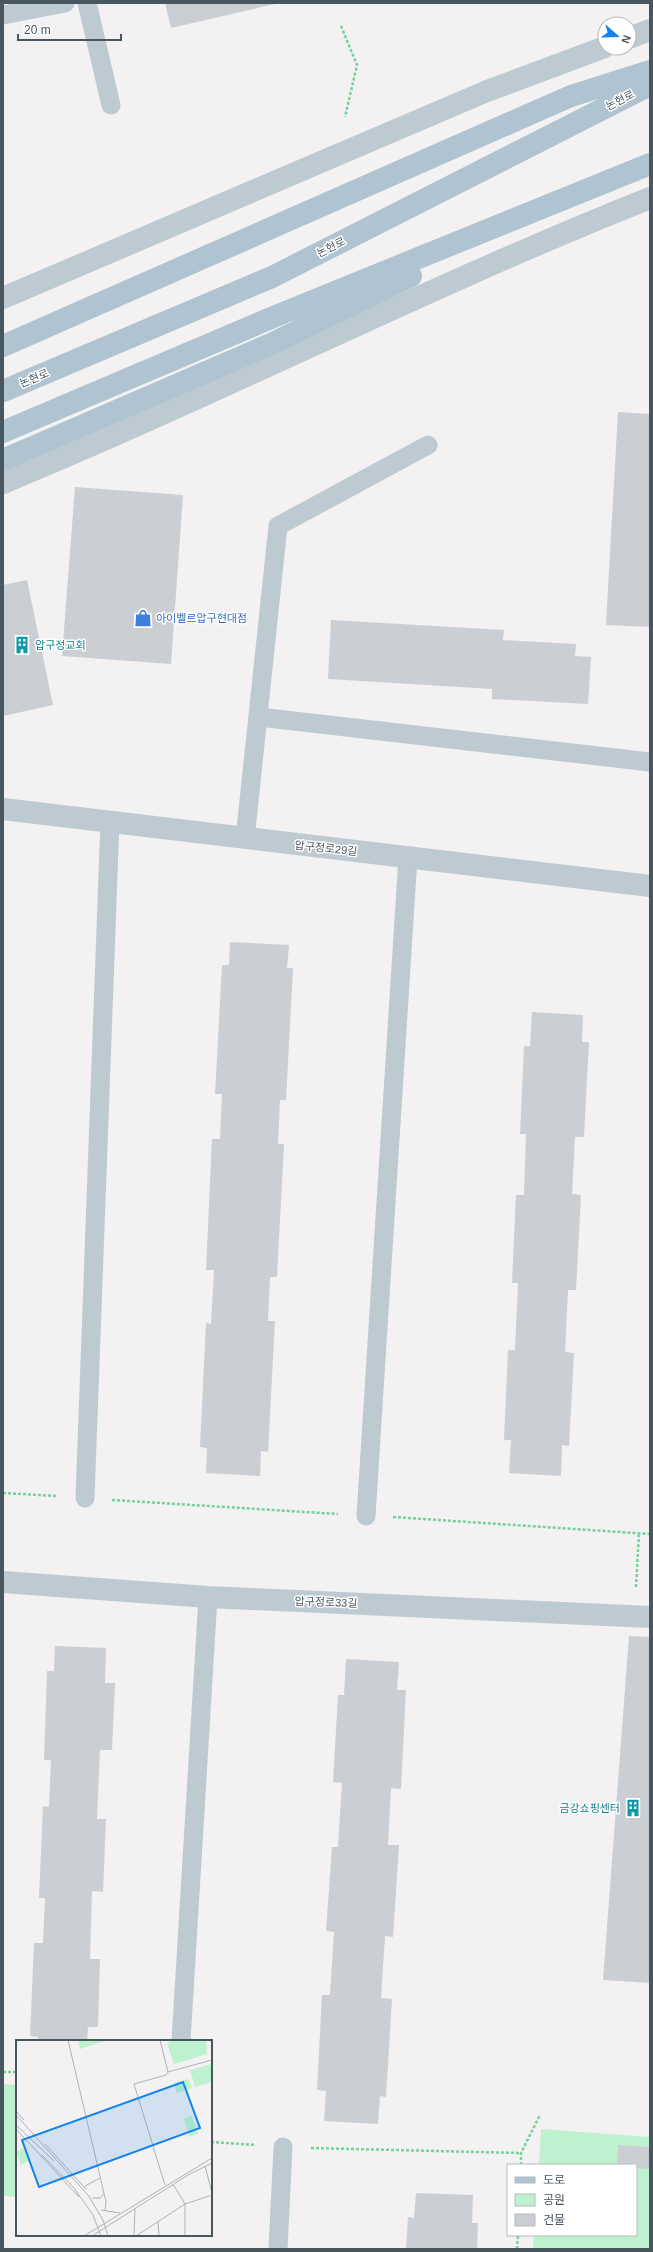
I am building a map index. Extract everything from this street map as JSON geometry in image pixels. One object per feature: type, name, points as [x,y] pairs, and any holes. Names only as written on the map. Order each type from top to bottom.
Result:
[{"type":"main road","points":[[3,346],[571,96],[650,71]]},
{"type":"main road","name":"논현로","points":[[3,391],[272,278],[650,85]]},
{"type":"main road","points":[[3,432],[588,188],[650,164]]},
{"type":"main road","points":[[3,460],[271,344],[588,188]]},
{"type":"street","points":[[637,35],[650,30]]},
{"type":"street","points":[[3,298],[487,90],[597,50]]},
{"type":"street","points":[[3,483],[73,454],[434,290],[650,198]]},
{"type":"street","name":"압구정로29길","points":[[3,809],[650,886]]},
{"type":"street","name":"압구정로33길","points":[[3,1582],[208,1597],[643,1616]]},
{"type":"lane","points":[[3,15],[65,3]]},
{"type":"lane","points":[[87,3],[111,105]]},
{"type":"lane","points":[[245,839],[278,526],[428,445]]},
{"type":"lane","points":[[259,716],[650,762]]},
{"type":"lane","points":[[85,1498],[110,821]]},
{"type":"lane","points":[[366,1516],[408,857]]},
{"type":"lane","points":[[181,2040],[208,1597]]},
{"type":"lane","points":[[278,2249],[283,2147]]},
{"type":"path","points":[[341,26],[358,65],[345,117]]},
{"type":"path","points":[[3,1493],[650,1534]]},
{"type":"path","points":[[638,1533],[643,1616]]},
{"type":"path","points":[[3,2072],[16,2072]]},
{"type":"path","points":[[521,2164],[521,2153],[540,2115]]},
{"type":"path","points":[[212,2142],[283,2147],[521,2153]]},
{"type":"path","points":[[517,2249],[518,2236]]},
{"type":"green space","points":[[3,2084],[16,2085],[16,2197],[3,2196]]},
{"type":"green space","points":[[541,2129],[650,2137],[650,2249],[533,2249],[534,2236],[637,2236],[637,2164],[539,2164]]},
{"type":"building","points":[[165,3],[275,3],[275,4],[171,28]]},
{"type":"building","points":[[618,412],[650,414],[650,627],[606,625]]},
{"type":"building","points":[[75,487],[183,495],[171,664],[62,656]]},
{"type":"building","name":"압구정교회","points":[[27,580],[53,705],[3,716],[3,585]]},
{"type":"building","points":[[331,620],[504,630],[503,640],[576,644],[575,656],[591,657],[588,704],[492,699],[492,689],[328,679]]},
{"type":"building","points":[[230,942],[289,945],[287,968],[293,968],[286,1100],[280,1100],[278,1144],[284,1144],[277,1277],[270,1277],[268,1321],[275,1321],[268,1452],[261,1451],[260,1476],[206,1473],[207,1448],[200,1447],[206,1323],[211,1324],[214,1270],[206,1270],[212,1139],[220,1139],[222,1094],[215,1094],[222,965],[229,965]]},
{"type":"building","points":[[532,1012],[583,1015],[582,1042],[589,1042],[584,1137],[575,1137],[572,1194],[581,1195],[576,1290],[568,1290],[565,1352],[574,1353],[569,1446],[562,1445],[561,1476],[509,1473],[511,1440],[504,1440],[508,1350],[515,1350],[518,1283],[512,1283],[516,1195],[524,1195],[526,1134],[520,1134],[524,1046],[530,1046]]},
{"type":"building","name":"금강쇼핑센터","points":[[629,1636],[650,1637],[650,1983],[603,1980]]},
{"type":"building","points":[[55,1646],[106,1648],[105,1683],[115,1683],[112,1750],[100,1750],[97,1819],[106,1819],[103,1892],[92,1891],[90,1959],[100,1959],[98,2027],[88,2027],[87,2040],[38,2040],[38,2037],[30,2036],[34,1943],[43,1943],[45,1898],[39,1898],[43,1806],[49,1807],[51,1760],[44,1760],[47,1671],[54,1671]]},
{"type":"building","points":[[346,1659],[399,1662],[397,1690],[406,1690],[401,1789],[391,1788],[388,1845],[399,1845],[393,1937],[385,1936],[381,1998],[392,1999],[386,2097],[380,2096],[378,2124],[324,2121],[326,2091],[317,2090],[322,1995],[330,1995],[334,1932],[326,1931],[332,1847],[338,1847],[342,1783],[333,1782],[338,1695],[344,1695]]},
{"type":"building","points":[[618,2145],[650,2147],[650,2169],[637,2168],[637,2164],[617,2164]]},
{"type":"building","points":[[416,2193],[473,2195],[472,2223],[478,2223],[477,2249],[406,2249],[408,2217],[414,2218]]},
{"type":"place","name":"아이벨르압구현대점","points":[[143,618]]},
{"type":"place","name":"압구정교회","points":[[22,645]]},
{"type":"place","name":"금강쇼핑센터","points":[[633,1808]]}]
